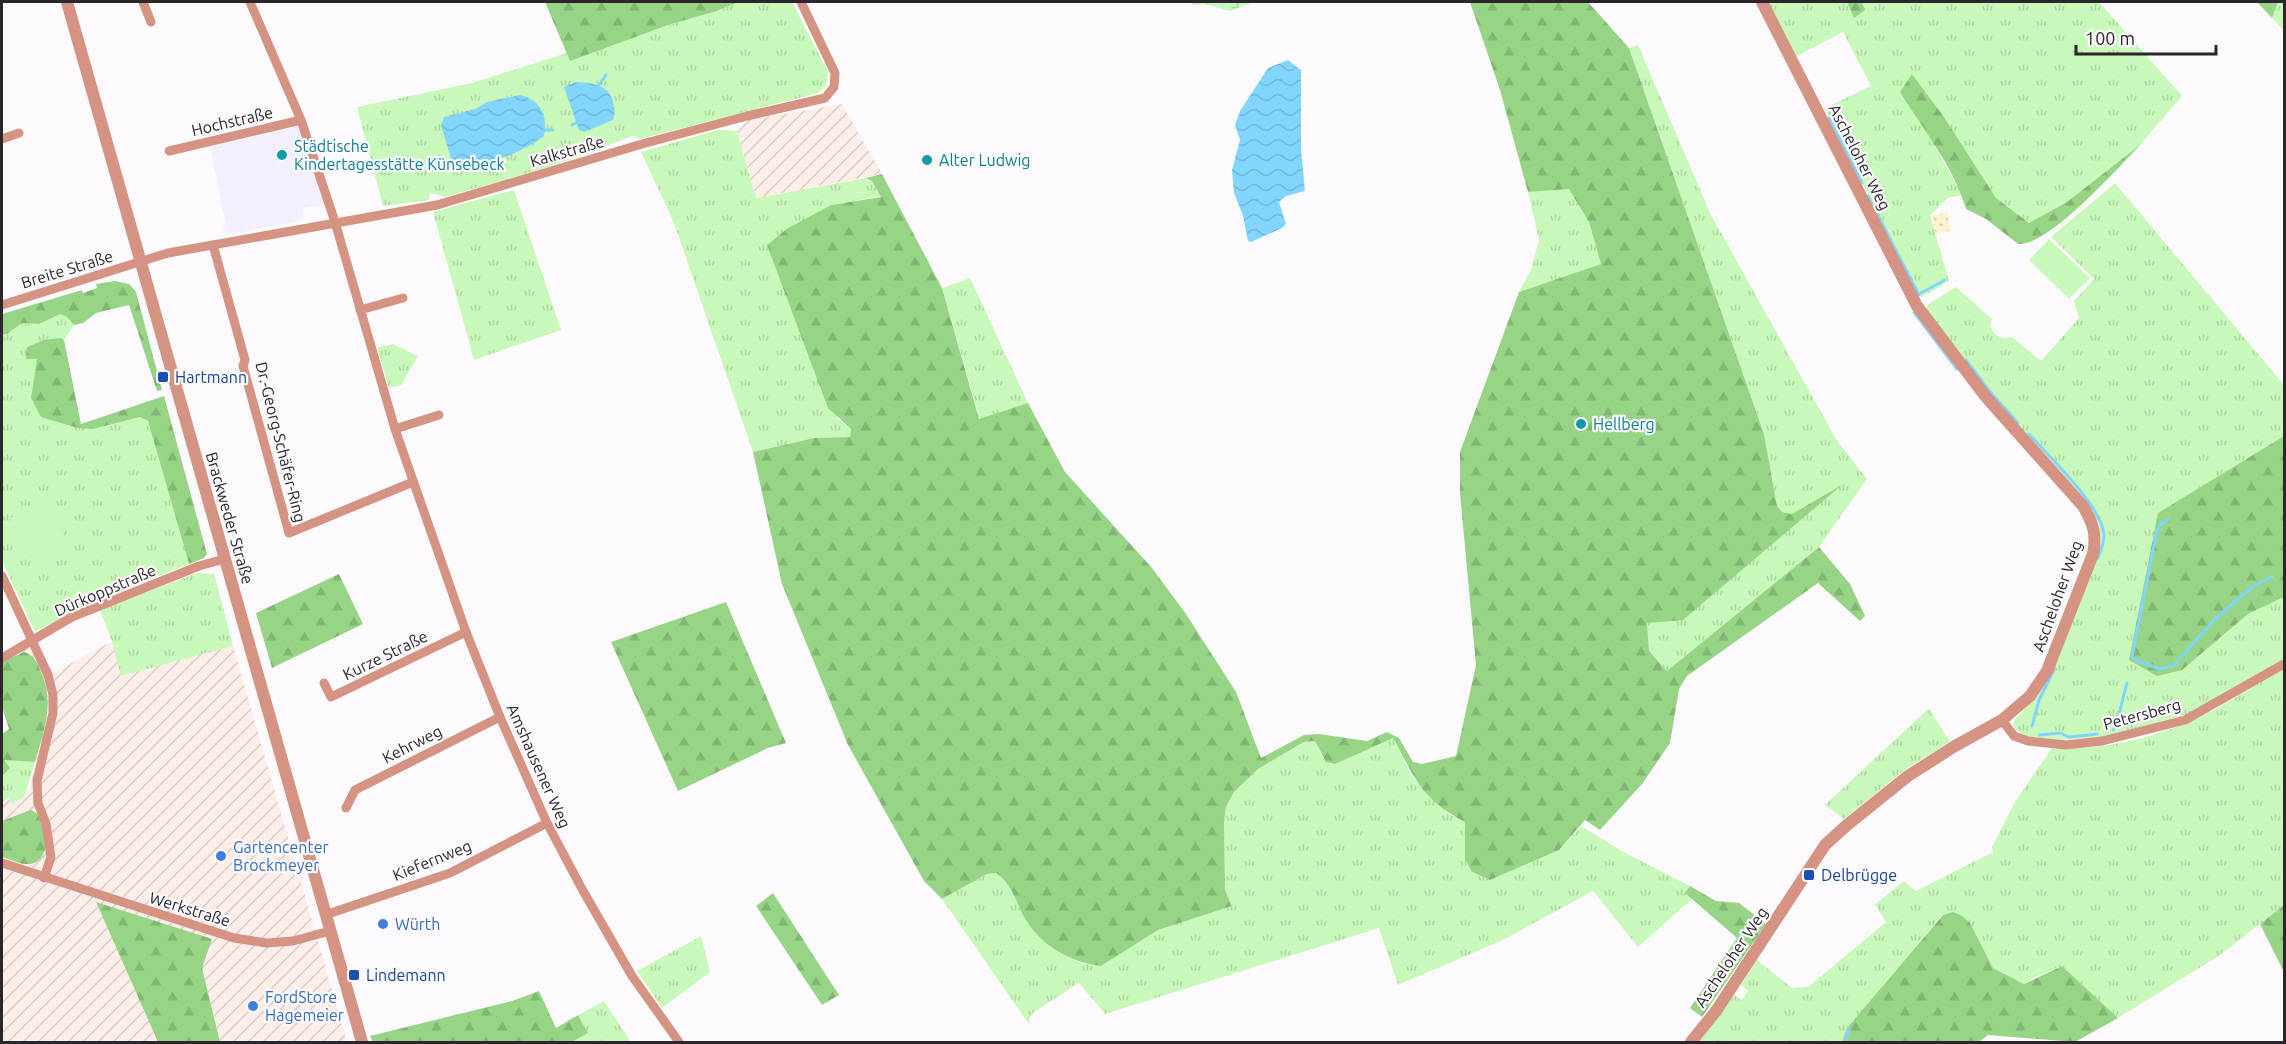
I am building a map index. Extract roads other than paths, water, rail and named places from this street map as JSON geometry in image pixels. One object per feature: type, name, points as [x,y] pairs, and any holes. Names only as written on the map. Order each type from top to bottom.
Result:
[{"type":"street","name":"Brackweder Straße","points":[[67,2],[362,1042]]},
{"type":"street","points":[[143,2],[151,22]]},
{"type":"street","name":"Hochstraße","points":[[250,2],[301,120],[335,222]]},
{"type":"street","name":"Kalkstraße","points":[[141,261],[168,253],[437,205],[642,144],[825,98],[834,87],[835,73],[801,2]]},
{"type":"street","name":"Ascheloher Weg","points":[[1691,1042],[1716,1011],[1826,845],[1908,776],[2002,720],[2030,696],[2047,671],[2096,540],[2094,525],[2083,506],[1986,397],[1917,306],[1762,2]]},
{"type":"street","name":"Hochstraße","points":[[169,151],[301,120]]},
{"type":"street","points":[[2,139],[20,133]]},
{"type":"street","points":[[335,222],[395,429],[413,482]]},
{"type":"street","name":"Dr.-Georg-Schäfer-Ring","points":[[213,245],[245,360],[243,366],[250,395],[289,533],[413,482]]},
{"type":"street","name":"Breite Straße","points":[[2,305],[141,261]]},
{"type":"street","points":[[360,310],[404,298]]},
{"type":"street","points":[[395,429],[438,415]]},
{"type":"street","name":"Amshausener Weg","points":[[413,482],[466,632],[500,717],[547,823],[615,949],[679,1042]]},
{"type":"street","name":"Dürkoppstraße","points":[[2,658],[72,617],[199,566],[224,559]]},
{"type":"street","points":[[2,576],[48,675],[53,695],[53,713],[36,794],[46,824],[51,857],[44,878]]},
{"type":"street","name":"Kurze Straße","points":[[324,683],[331,698],[466,632]]},
{"type":"street","name":"Petersberg","points":[[2002,720],[2014,736],[2028,741],[2066,745],[2102,741],[2185,720],[2284,664]]},
{"type":"street","name":"Kehrweg","points":[[346,808],[355,790],[500,717]]},
{"type":"street","name":"Kiefernweg","points":[[325,915],[450,873],[547,823]]},
{"type":"street","name":"Werkstraße","points":[[2,863],[234,938],[276,942],[293,941],[330,931]]},
{"type":"water","points":[[1288,60],[1301,70],[1301,150],[1305,191],[1286,196],[1279,202],[1286,224],[1282,228],[1251,242],[1248,241],[1243,216],[1234,193],[1232,170],[1240,140],[1235,125],[1240,111],[1268,68]]},
{"type":"water","points":[[576,82],[595,84],[605,89],[614,106],[613,120],[584,132],[579,130],[564,87]]},
{"type":"water","points":[[520,95],[533,101],[541,110],[545,122],[544,136],[515,153],[491,161],[454,161],[451,159],[441,125],[444,117],[475,109],[487,102]]},
{"type":"waterway","points":[[599,85],[606,75]]},
{"type":"waterway","points":[[1829,118],[1862,183]]},
{"type":"waterway","points":[[572,125],[576,123]]},
{"type":"waterway","points":[[545,130],[553,130]]},
{"type":"waterway","points":[[1868,196],[1919,295]]},
{"type":"waterway","points":[[1919,294],[1945,280]]},
{"type":"waterway","points":[[1914,312],[1957,369]]},
{"type":"waterway","points":[[1966,360],[2018,423]]},
{"type":"waterway","points":[[2029,434],[2085,496],[2094,510],[2104,535],[2098,558]]},
{"type":"waterway","points":[[2132,657],[2156,535],[2160,525],[2168,519]]},
{"type":"waterway","points":[[2132,658],[2159,669],[2173,666],[2215,619],[2253,586],[2272,577]]},
{"type":"waterway","points":[[2032,726],[2039,700],[2054,670]]},
{"type":"waterway","points":[[2113,730],[2127,683]]},
{"type":"waterway","points":[[2039,735],[2060,733],[2069,737],[2097,734]]},
{"type":"waterway","points":[[1845,1042],[1849,1029]]},
{"type":"place","name":"Städtische Kindertagesstätte Künsebeck","points":[[282,155]]},
{"type":"place","name":"Alter Ludwig","points":[[927,160]]},
{"type":"place","name":"Hartmann","points":[[163,377]]},
{"type":"place","name":"Hellberg","points":[[1581,424]]},
{"type":"place","name":"Gartencenter Brockmeyer","points":[[221,856]]},
{"type":"place","name":"Delbrügge","points":[[1809,875]]},
{"type":"place","name":"Würth","points":[[383,924]]},
{"type":"place","name":"Lindemann","points":[[354,975]]},
{"type":"place","name":"FordStore Hagemeier","points":[[253,1006]]}]
